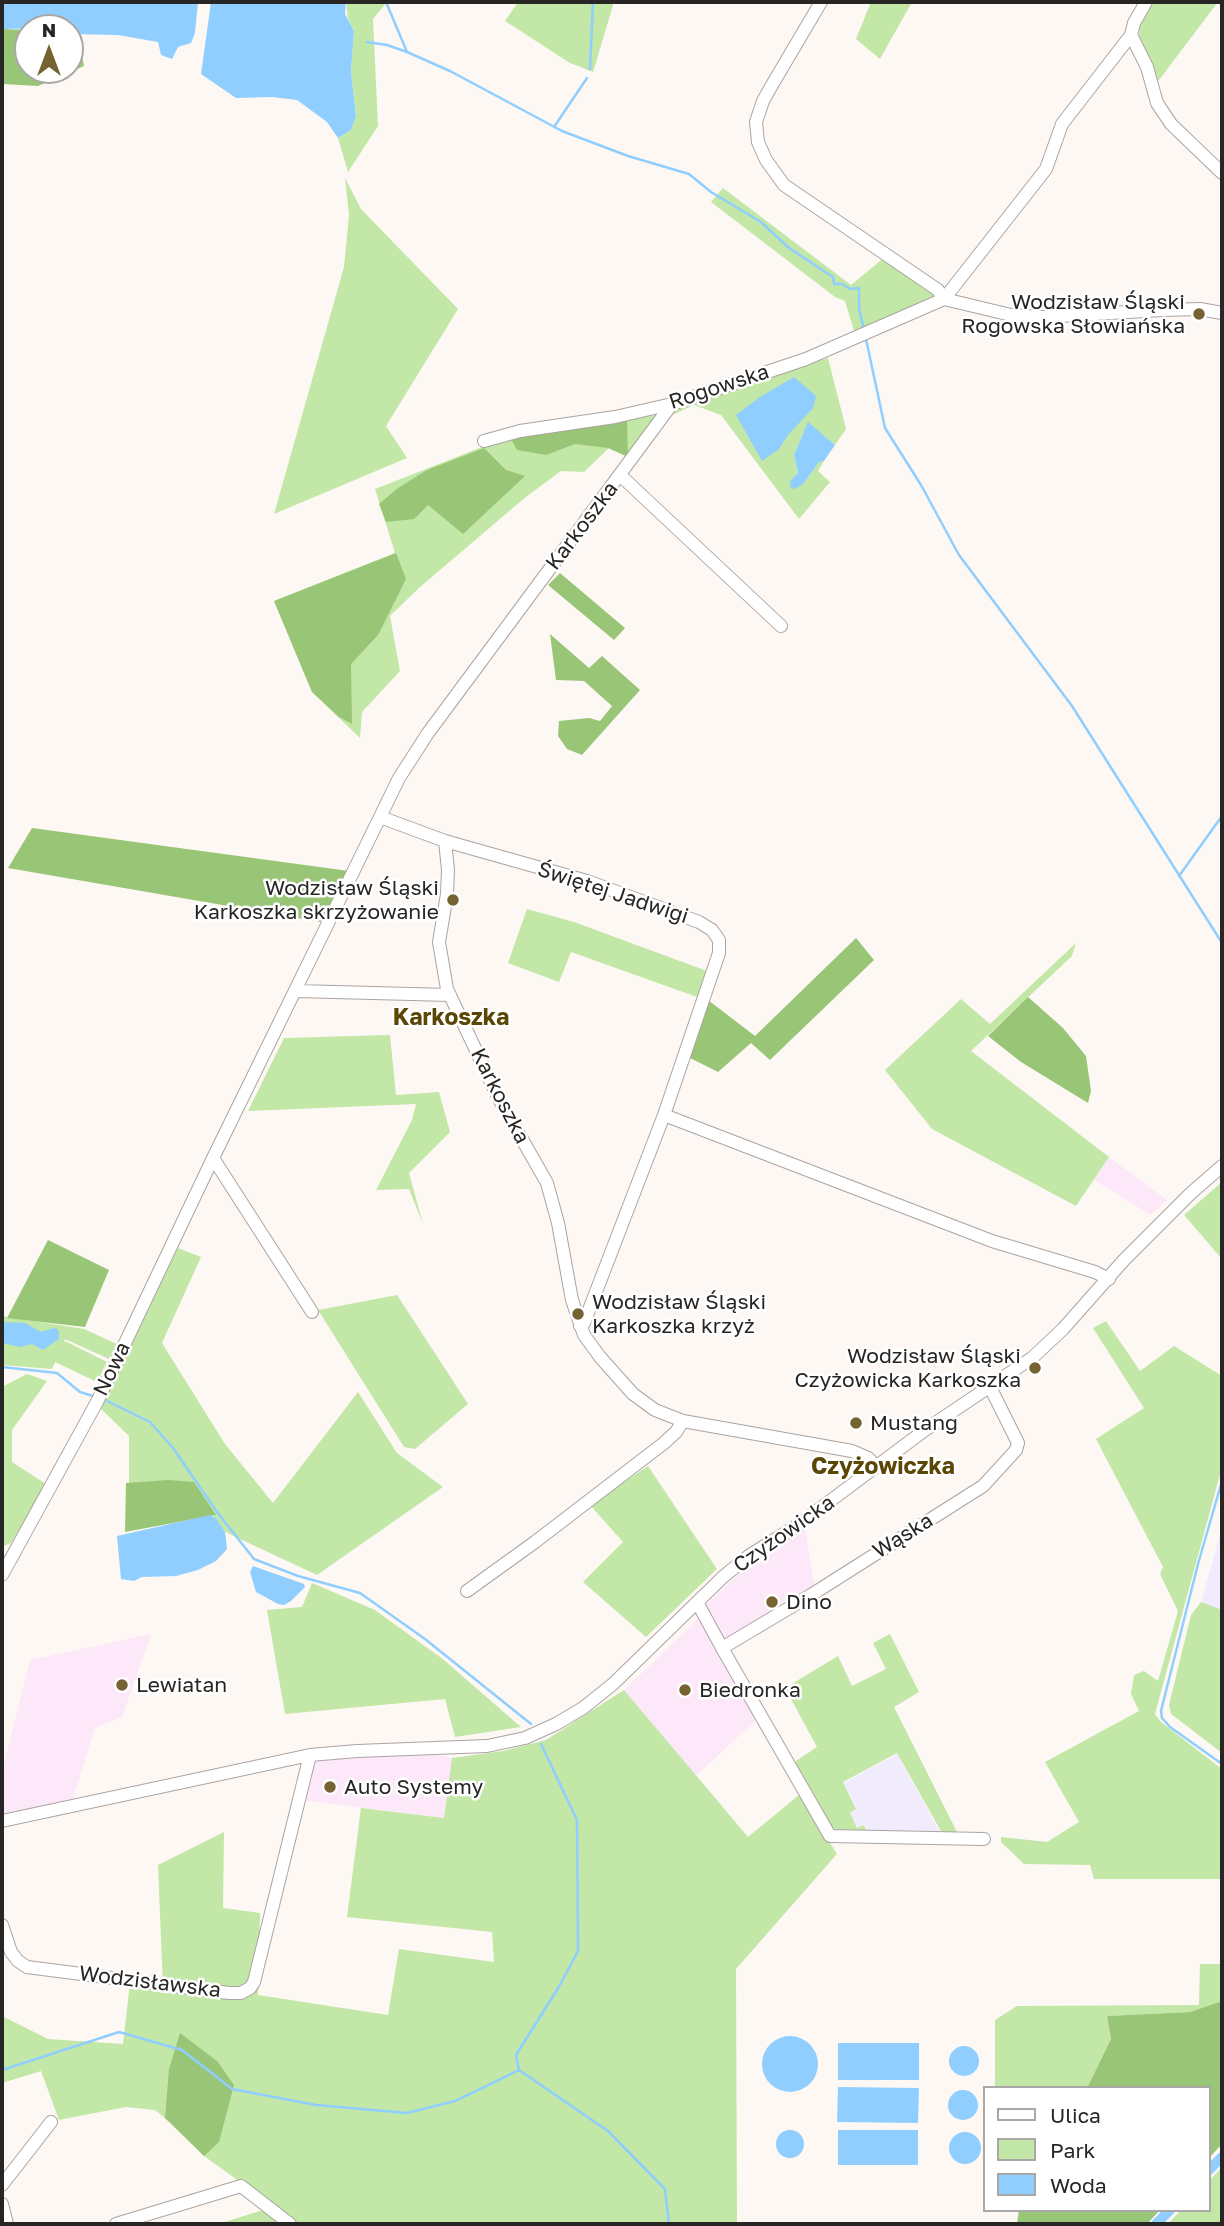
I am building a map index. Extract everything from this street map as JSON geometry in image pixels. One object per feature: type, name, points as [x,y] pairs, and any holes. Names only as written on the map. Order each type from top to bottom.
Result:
[{"type":"street","points":[[821,2],[763,101],[756,122],[758,142],[766,160],[784,185],[938,290],[943,299],[1011,315],[1041,317],[1200,309],[1222,313]]},
{"type":"street","name":"Rogowska","points":[[484,441],[520,430],[615,417],[671,404],[806,359],[943,299],[1046,169],[1062,124],[1132,36],[1134,23],[1146,2]]},
{"type":"street","points":[[1132,36],[1147,67],[1162,114],[1222,173]]},
{"type":"street","name":"Karkoszka","points":[[380,817],[399,778],[428,733],[671,404]]},
{"type":"street","points":[[620,475],[781,626]]},
{"type":"street","points":[[380,817],[445,842]]},
{"type":"street","name":"Nowa","points":[[2,1575],[98,1400],[380,817]]},
{"type":"street","name":"Karkoszka","points":[[445,842],[448,870],[439,942],[450,995],[498,1097],[547,1183],[558,1223],[572,1300],[580,1326],[600,1357],[633,1394],[655,1410],[683,1421],[852,1451],[868,1458],[877,1467]]},
{"type":"street","name":"Świętej Jadwigi","points":[[445,842],[587,881],[699,922],[712,929],[719,940],[719,953],[664,1115],[584,1323],[580,1326]]},
{"type":"street","points":[[296,992],[450,995]]},
{"type":"street","points":[[664,1115],[992,1241],[1095,1272],[1109,1279]]},
{"type":"street","points":[[213,1158],[312,1312]]},
{"type":"street","name":"Czyżowicka","points":[[310,1755],[487,1746],[525,1738],[556,1724],[613,1684],[697,1602],[750,1555],[798,1525],[925,1430],[1031,1358],[1063,1329],[1124,1260],[1222,1166]]},
{"type":"street","name":"Wąska","points":[[722,1648],[982,1486],[1016,1450],[1018,1443],[990,1387]]},
{"type":"street","points":[[467,1591],[664,1443],[683,1421]]},
{"type":"street","points":[[697,1602],[830,1836],[984,1839]]},
{"type":"street","points":[[2,1821],[310,1755]]},
{"type":"street","name":"Wodzisławska","points":[[2,1925],[11,1952],[27,1967],[229,1993],[241,1993],[250,1989],[257,1971],[310,1755]]},
{"type":"street","points":[[2,2185],[51,2122]]},
{"type":"street","points":[[116,2224],[241,2186],[290,2224]]},
{"type":"street","points":[[2,2204],[7,2224]]},
{"type":"shaded area","points":[[1109,1157],[1167,1200],[1151,1215],[1094,1180]]},
{"type":"shaded area","points":[[1222,1527],[1222,1610],[1201,1602]]},
{"type":"shaded area","points":[[805,1528],[815,1589],[725,1643],[705,1606],[744,1569]]},
{"type":"shaded area","points":[[700,1617],[757,1719],[696,1776],[624,1690]]},
{"type":"shaded area","points":[[151,1634],[122,1717],[95,1728],[73,1799],[2,1815],[2,1772],[30,1660]]},
{"type":"shaded area","points":[[897,1754],[941,1834],[868,1833],[864,1824],[857,1828],[850,1813],[857,1809],[844,1783]]},
{"type":"shaded area","points":[[439,1755],[452,1758],[444,1818],[302,1800],[316,1761],[374,1756]]},
{"type":"green space","points":[[346,2],[387,2],[373,19],[378,126],[348,172],[338,138],[351,130],[356,116],[351,72],[354,31],[348,19]]},
{"type":"green space","points":[[518,2],[614,2],[593,72],[570,63],[505,21]]},
{"type":"green space","points":[[871,2],[912,2],[880,59],[856,39]]},
{"type":"green space","points":[[1153,2],[1218,2],[1156,84],[1155,72],[1139,35],[1140,25]]},
{"type":"green space","points":[[2,29],[14,29],[14,84],[43,84],[38,86],[2,84]]},
{"type":"green space","points":[[345,178],[361,209],[458,309],[386,426],[407,458],[274,514],[344,267],[349,215]]},
{"type":"green space","points":[[723,188],[851,285],[885,257],[938,297],[855,334],[845,301],[835,297],[711,202]]},
{"type":"green space","points":[[828,358],[846,429],[835,445],[808,423],[794,455],[798,473],[790,481],[804,483],[819,462],[824,461],[818,471],[830,482],[799,519],[721,415],[694,405],[670,416],[681,406]]},
{"type":"green space","points":[[657,415],[628,457],[609,448],[584,472],[561,471],[527,496],[390,616],[400,671],[362,712],[360,738],[312,692],[274,601],[395,553],[375,489],[510,436]]},
{"type":"green space","points":[[627,419],[628,457],[608,448],[575,444],[546,455],[517,450],[510,437]]},
{"type":"green space","points":[[484,448],[506,470],[525,476],[463,534],[428,505],[414,519],[386,522],[379,504],[398,488],[427,470]]},
{"type":"green space","points":[[396,553],[406,579],[378,635],[351,664],[352,724],[339,717],[312,692],[274,601]]},
{"type":"green space","points":[[560,573],[625,628],[614,640],[548,585]]},
{"type":"green space","points":[[550,634],[589,668],[602,656],[640,690],[582,755],[567,749],[558,736],[559,721],[589,718],[600,721],[612,706],[584,681],[556,680]]},
{"type":"green space","points":[[32,828],[349,871],[321,922],[8,868]]},
{"type":"green space","points":[[527,909],[574,922],[707,971],[697,997],[571,952],[559,982],[508,963]]},
{"type":"green space","points":[[856,938],[874,960],[770,1060],[751,1043],[718,1072],[688,1057],[708,1000],[755,1036]]},
{"type":"green space","points":[[1076,943],[1072,956],[971,1051],[1109,1157],[1076,1206],[932,1129],[885,1070],[961,999],[990,1024]]},
{"type":"green space","points":[[1028,997],[1063,1028],[1086,1056],[1091,1091],[1088,1103],[1021,1062],[988,1036]]},
{"type":"green space","points":[[390,1035],[396,1095],[439,1092],[450,1132],[409,1173],[423,1224],[409,1189],[376,1190],[412,1120],[416,1104],[248,1111],[284,1038]]},
{"type":"green space","points":[[1222,1182],[1222,1259],[1184,1215]]},
{"type":"green space","points":[[48,1240],[109,1270],[85,1327],[7,1318]]},
{"type":"green space","points":[[178,1248],[201,1257],[162,1343],[225,1444],[273,1503],[358,1392],[397,1453],[443,1487],[317,1575],[225,1532],[192,1484],[129,1488],[129,1436],[99,1407]]},
{"type":"green space","points":[[397,1295],[468,1404],[415,1449],[404,1447],[318,1310]]},
{"type":"green space","points":[[2,1316],[84,1329],[117,1344],[109,1359],[65,1339],[63,1346],[65,1341],[107,1362],[97,1382],[55,1362],[52,1369],[2,1365]]},
{"type":"green space","points":[[1106,1321],[1140,1371],[1174,1346],[1222,1376],[1222,1467],[1155,1714],[1161,1722],[1222,1769],[1222,1879],[1094,1879],[1090,1865],[1024,1864],[1001,1842],[1001,1837],[1047,1842],[1079,1822],[1045,1762],[1139,1711],[1131,1694],[1134,1675],[1144,1671],[1158,1681],[1178,1611],[1160,1574],[1163,1567],[1096,1439],[1144,1408],[1093,1328]]},
{"type":"green space","points":[[27,1374],[47,1381],[12,1430],[12,1462],[46,1484],[11,1543],[4,1546],[2,1387]]},
{"type":"green space","points":[[648,1466],[717,1569],[646,1637],[583,1582],[623,1542],[590,1505]]},
{"type":"green space","points":[[168,1480],[194,1482],[216,1515],[125,1532],[126,1483]]},
{"type":"green space","points":[[312,1583],[375,1610],[444,1660],[521,1727],[455,1737],[445,1699],[285,1714],[267,1610],[302,1607]]},
{"type":"green space","points":[[1201,1602],[1222,1610],[1222,1753],[1171,1714],[1169,1705],[1191,1615]]},
{"type":"green space","points":[[890,1634],[919,1692],[894,1707],[957,1832],[942,1833],[897,1753],[843,1782],[856,1809],[850,1813],[857,1828],[864,1825],[867,1832],[834,1832],[793,1763],[817,1747],[785,1688],[838,1656],[852,1686],[886,1669],[873,1643]]},
{"type":"green space","points":[[624,1690],[748,1837],[799,1795],[837,1854],[736,1969],[737,2224],[218,2224],[263,2210],[236,2179],[204,2156],[155,2110],[126,2107],[59,2120],[41,2071],[2,2083],[2,2016],[48,2039],[123,2044],[130,1983],[163,1987],[158,1865],[224,1832],[223,1908],[260,1913],[258,1995],[388,2015],[399,1949],[494,1962],[492,1932],[347,1917],[361,1808],[444,1818],[452,1758],[503,1751],[546,1740]]},
{"type":"green space","points":[[1200,1964],[1222,1964],[1222,2001],[1190,2012],[1107,2016],[1111,2039],[1088,2086],[995,2086],[995,2020],[1017,2006],[1199,2005]]},
{"type":"green space","points":[[1222,2001],[1222,2144],[1210,2157],[1210,2086],[1088,2086],[1111,2039],[1107,2016],[1190,2012]]},
{"type":"green space","points":[[180,2033],[217,2061],[234,2085],[219,2142],[204,2156],[165,2118],[169,2069]]},
{"type":"green space","points":[[1222,2167],[1222,2224],[1168,2224],[1179,2212],[1210,2212],[1210,2180]]},
{"type":"green space","points":[[1019,2212],[1158,2212],[1147,2224],[1017,2224]]},
{"type":"water","points":[[2,2],[198,2],[195,33],[191,43],[178,47],[172,59],[161,55],[158,42],[118,35],[84,34],[84,14],[14,14],[14,29],[2,29]]},
{"type":"water","points":[[211,2],[346,2],[345,14],[354,31],[351,72],[356,116],[351,130],[338,138],[327,122],[297,100],[272,97],[236,98],[201,74]]},
{"type":"water","points":[[794,377],[816,396],[813,408],[779,449],[762,461],[736,415]]},
{"type":"water","points":[[808,422],[835,445],[804,483],[795,489],[791,488],[790,481],[798,473],[794,455]]},
{"type":"water","points":[[2,1322],[25,1323],[41,1332],[54,1328],[59,1333],[59,1339],[43,1350],[32,1344],[20,1347],[7,1344],[2,1342]]},
{"type":"water","points":[[210,1515],[216,1518],[225,1532],[227,1549],[216,1561],[198,1570],[176,1576],[142,1577],[134,1581],[121,1579],[117,1536]]},
{"type":"water","points":[[253,1566],[304,1584],[305,1587],[291,1601],[284,1605],[278,1604],[256,1592],[250,1572]]},
{"type":"water","points":[[785,2036],[795,2036],[810,2044],[816,2053],[816,2075],[810,2084],[795,2092],[785,2092],[767,2080],[762,2069],[762,2059],[774,2041]]},
{"type":"water","points":[[838,2043],[919,2043],[919,2080],[838,2080]]},
{"type":"water","points":[[964,2046],[974,2051],[979,2061],[974,2071],[964,2076],[954,2071],[949,2061],[954,2051]]},
{"type":"water","points":[[838,2087],[919,2088],[918,2123],[837,2122]]},
{"type":"water","points":[[963,2090],[974,2094],[978,2105],[974,2116],[963,2120],[952,2116],[948,2105],[952,2094]]},
{"type":"water","points":[[790,2130],[800,2134],[804,2144],[800,2154],[790,2158],[780,2154],[776,2144],[780,2134]]},
{"type":"water","points":[[838,2130],[918,2130],[918,2165],[838,2165]]},
{"type":"water","points":[[965,2132],[976,2137],[981,2148],[976,2159],[965,2164],[954,2159],[949,2148],[954,2137]]},
{"type":"waterway","points":[[386,2],[407,52],[450,71],[562,131],[628,156],[689,174],[711,192],[761,222],[789,248],[833,277],[834,284],[842,284],[850,289],[859,288],[859,309],[864,329]]},
{"type":"waterway","points":[[590,69],[593,2]]},
{"type":"waterway","points":[[367,42],[407,52]]},
{"type":"waterway","points":[[554,127],[587,78]]},
{"type":"waterway","points":[[866,339],[885,428],[921,485],[959,555],[1072,706],[1222,943]]},
{"type":"waterway","points":[[1179,876],[1222,816]]},
{"type":"waterway","points":[[2,1367],[57,1373],[80,1392],[93,1396]]},
{"type":"waterway","points":[[107,1401],[150,1422],[173,1448],[217,1512],[254,1559],[298,1576],[360,1593],[425,1639],[531,1724]]},
{"type":"waterway","points":[[1222,1481],[1161,1711],[1162,1718],[1170,1727],[1222,1764]]},
{"type":"waterway","points":[[541,1744],[577,1820],[578,1951],[516,2055],[519,2070],[608,2131],[665,2189],[669,2224]]},
{"type":"waterway","points":[[2,2070],[119,2032],[182,2050],[232,2089],[316,2105],[407,2113],[455,2101],[519,2070]]},
{"type":"waterway","points":[[1210,2169],[1222,2157]]},
{"type":"waterway","points":[[1156,2224],[1168,2212]]},
{"type":"place","name":"Wodzisław Śląski Rogowska Słowiańska","points":[[1199,314]]},
{"type":"place","name":"Wodzisław Śląski Karkoszka skrzyżowanie","points":[[453,900]]},
{"type":"place","name":"Wodzisław Śląski Karkoszka krzyż","points":[[578,1314]]},
{"type":"place","name":"Wodzisław Śląski Czyżowicka Karkoszka","points":[[1035,1368]]},
{"type":"place","name":"Mustang","points":[[856,1423]]},
{"type":"place","name":"Dino","points":[[772,1602]]},
{"type":"place","name":"Lewiatan","points":[[122,1685]]},
{"type":"place","name":"Biedronka","points":[[685,1690]]},
{"type":"place","name":"Auto Systemy","points":[[330,1787]]},
{"type":"district","name":"Karkoszka","points":[[451,1018]]},
{"type":"district","name":"Czyżowiczka","points":[[883,1467]]}]
